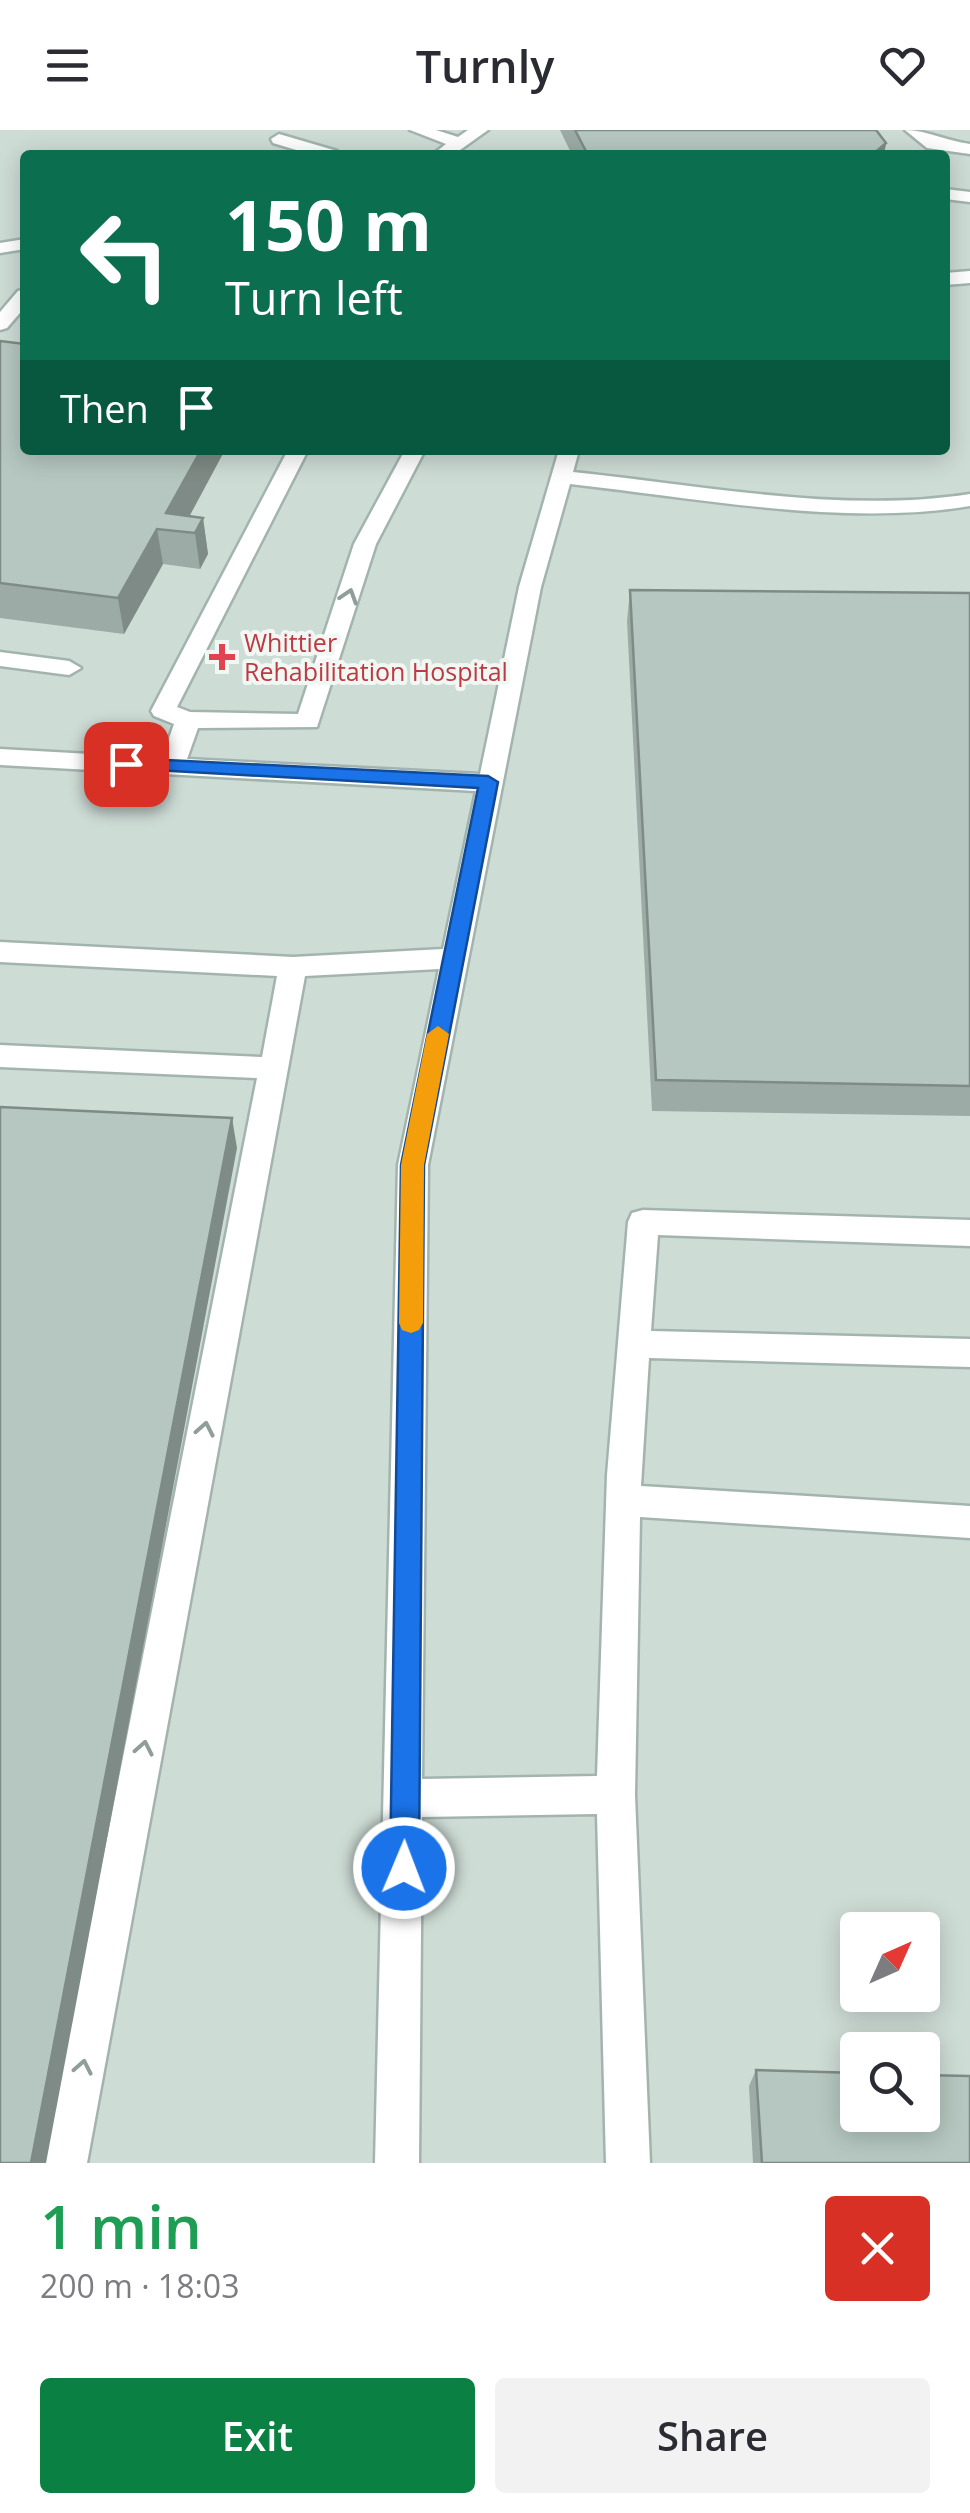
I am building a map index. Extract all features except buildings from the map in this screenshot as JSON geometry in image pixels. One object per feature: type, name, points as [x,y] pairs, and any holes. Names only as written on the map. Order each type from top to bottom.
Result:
[{"type":"street","points":[[418,130],[461,143]]},
{"type":"street","points":[[450,150],[480,130]]},
{"type":"street","points":[[913,130],[933,144],[970,149]]},
{"type":"street","points":[[279,139],[315,150]]},
{"type":"street","points":[[0,324],[20,300]]},
{"type":"street","points":[[295,455],[163,712],[188,720],[308,722],[365,544],[411,455]]},
{"type":"street","points":[[397,2163],[412,1165],[530,586],[564,463],[810,503],[921,508],[970,500]]},
{"type":"street","points":[[0,659],[69,668]]},
{"type":"street","points":[[172,766],[188,720]]},
{"type":"street","points":[[0,757],[488,782]]},
{"type":"street","points":[[0,952],[293,967],[452,958]]},
{"type":"street","points":[[65,2163],[293,967]]},
{"type":"street","points":[[0,1056],[274,1068]]},
{"type":"street","points":[[628,2163],[616,1795],[623,1500],[642,1222],[970,1233]]},
{"type":"street","points":[[634,1344],[970,1353]]},
{"type":"street","points":[[623,1500],[970,1522]]},
{"type":"street","points":[[405,1798],[616,1795]]},
{"type":"shaded area","points":[[0,130],[970,130],[970,2163],[0,2163]]},
{"type":"slow traffic","points":[[411,1323],[412,1165],[438,1034]]},
{"type":"place","name":"Whittier Rehabilitation Hospital","points":[[222,657]]},
{"type":"route","points":[[126,764],[488,782],[412,1165],[404,1868]]}]
